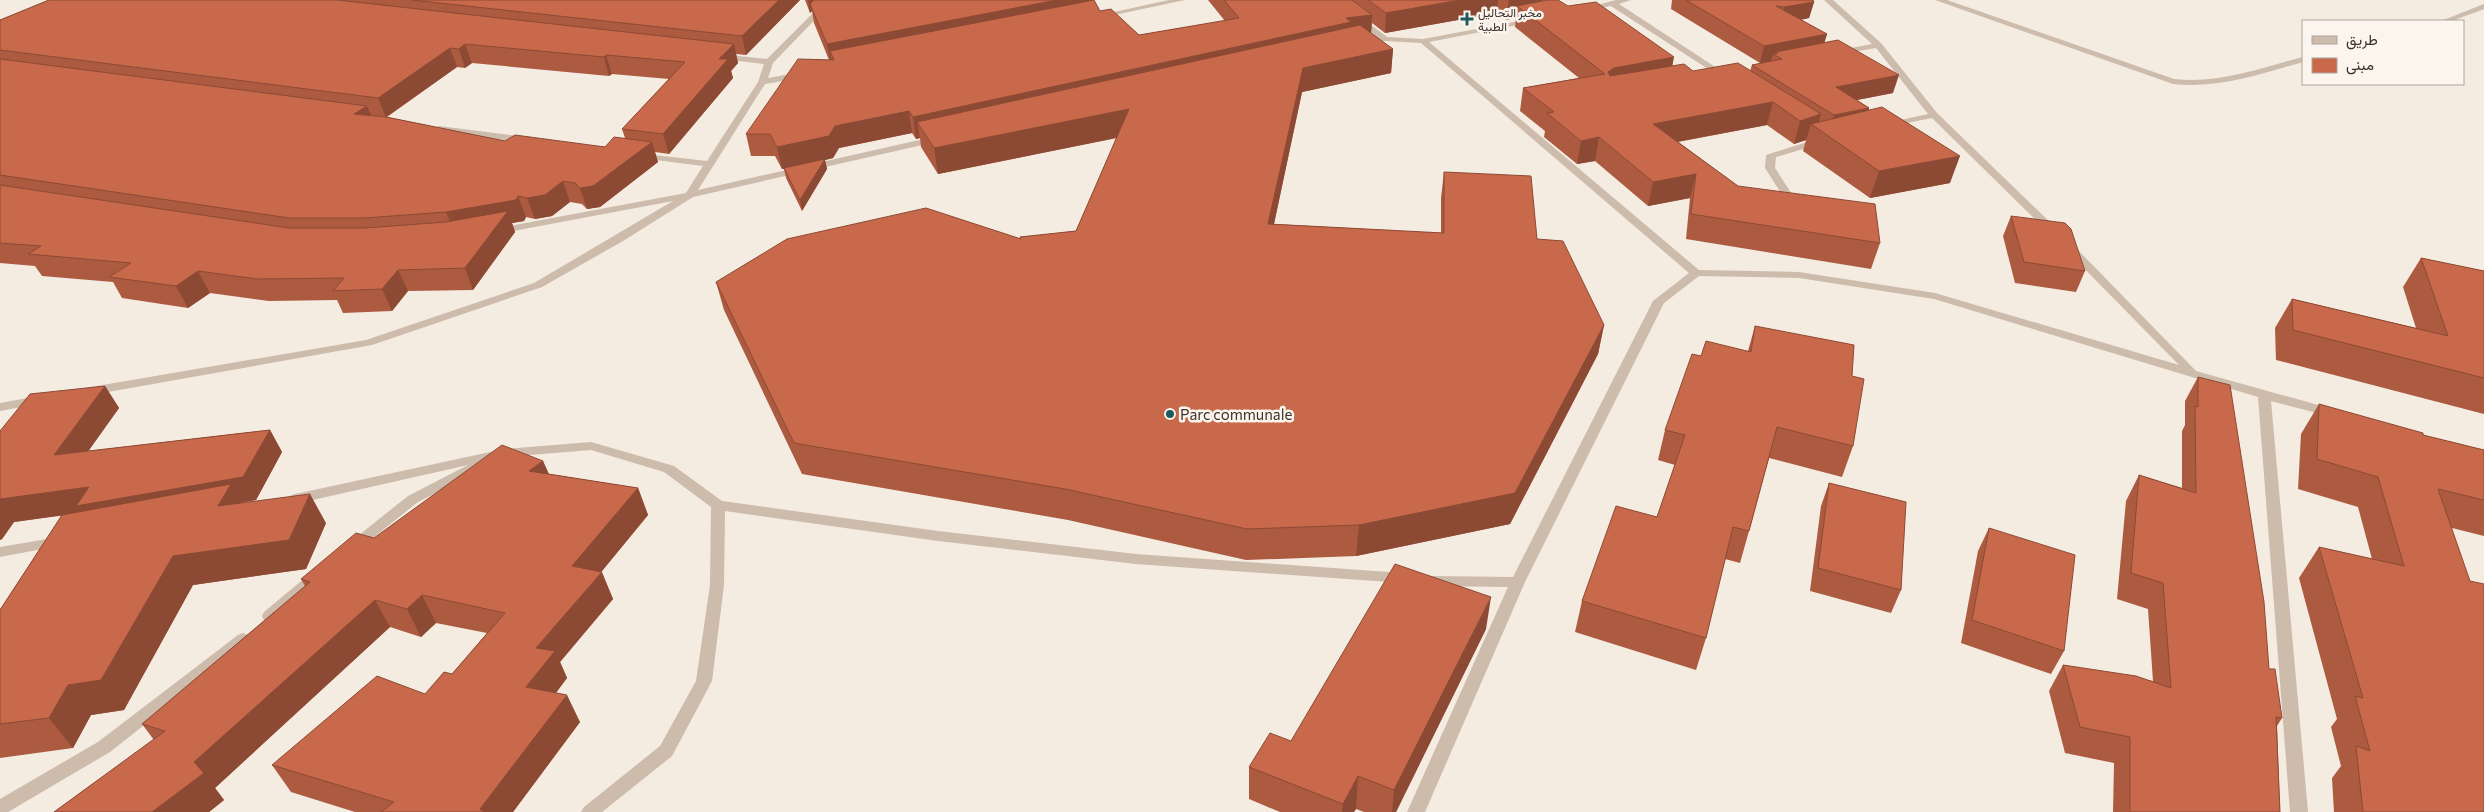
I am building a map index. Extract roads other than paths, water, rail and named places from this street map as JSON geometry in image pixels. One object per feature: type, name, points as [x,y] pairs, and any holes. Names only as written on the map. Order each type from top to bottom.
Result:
[{"type":"street","points":[[77,394],[368,343],[538,285],[619,239],[690,195],[762,82],[769,62],[830,0]]},
{"type":"street","points":[[1093,17],[1181,0]]},
{"type":"street","points":[[1333,0],[1385,38]]},
{"type":"street","points":[[1575,11],[1627,0]]},
{"type":"street","points":[[1828,0],[1878,46],[1934,115],[2056,233],[2192,372]]},
{"type":"street","points":[[1939,0],[2173,81],[2187,84],[2232,80],[2302,59]]},
{"type":"street","points":[[1614,4],[1729,75],[1704,78]]},
{"type":"street","points":[[2448,20],[2484,6]]},
{"type":"street","points":[[1356,45],[1385,38],[1423,41],[1537,19]]},
{"type":"street","points":[[1423,41],[1696,273]]},
{"type":"street","points":[[1830,54],[1878,46]]},
{"type":"street","points":[[709,55],[769,62]]},
{"type":"street","points":[[762,82],[811,73]]},
{"type":"street","points":[[1876,128],[1934,115]]},
{"type":"street","points":[[433,128],[532,141]]},
{"type":"street","points":[[1792,202],[1770,168],[1771,155],[1827,139],[1819,134]]},
{"type":"street","points":[[484,233],[690,195],[951,136]]},
{"type":"street","points":[[630,154],[709,164]]},
{"type":"street","points":[[1416,812],[1518,582],[1659,301],[1696,273],[1799,274],[1935,296],[2340,416]]},
{"type":"street","points":[[2264,395],[2299,812]]},
{"type":"street","points":[[0,407],[48,399]]},
{"type":"street","points":[[284,501],[333,492],[504,452],[591,446],[669,469],[718,505],[938,536],[1136,559],[1447,582],[1518,582]]},
{"type":"street","points":[[346,552],[412,500],[504,452]]},
{"type":"street","points":[[590,812],[666,751],[704,681],[717,584],[718,505]]},
{"type":"street","points":[[0,552],[68,540]]},
{"type":"street","points":[[0,808],[104,747],[255,628],[331,564]]},
{"type":"place","name":"مخبر التحاليل الطبية","points":[[1467,19]]},
{"type":"place","name":"Parc communale","points":[[1170,414]]}]
